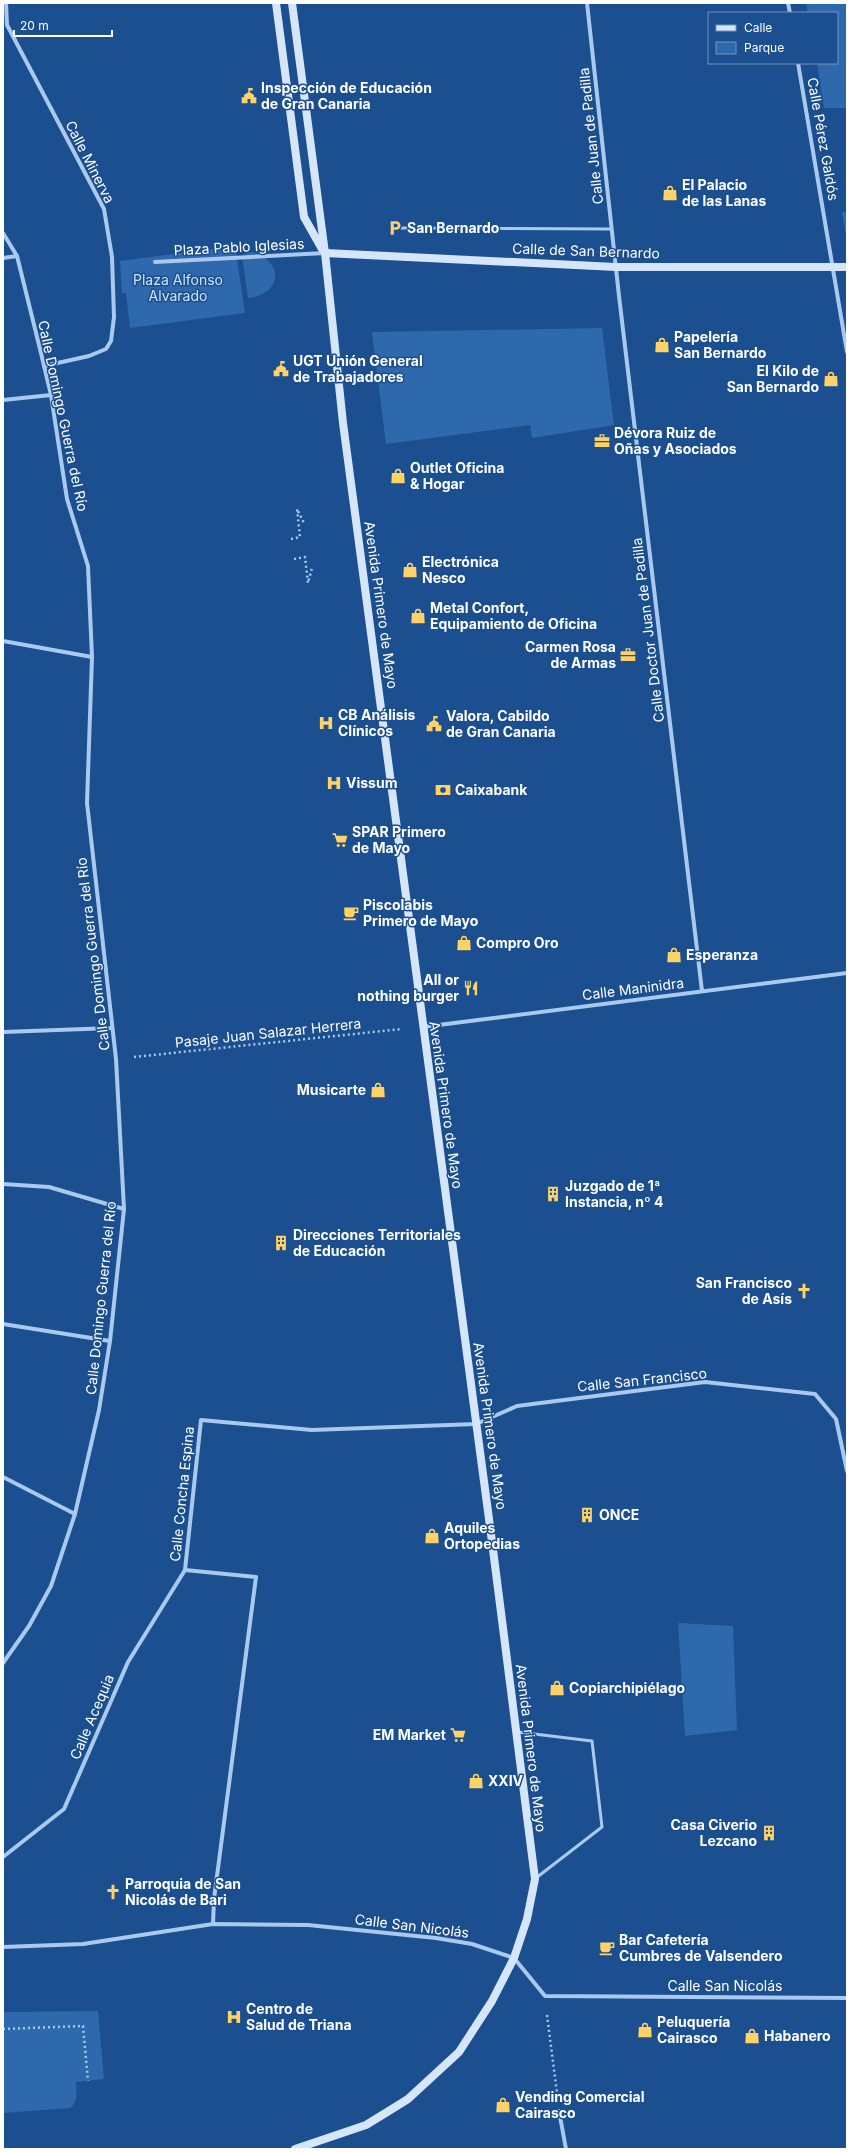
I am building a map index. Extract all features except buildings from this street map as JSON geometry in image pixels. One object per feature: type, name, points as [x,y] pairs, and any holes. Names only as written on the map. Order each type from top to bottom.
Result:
[{"type":"street","name":"Calle Minerva","points":[[6,3],[7,25],[104,209],[112,257],[114,317],[111,341],[106,349],[89,356],[44,366]]},
{"type":"street","name":"Avenida Primero de Mayo","points":[[276,3],[304,217],[325,254]]},
{"type":"street","name":"Avenida Primero de Mayo","points":[[292,3],[325,254],[343,423],[476,1424],[534,1879],[527,1919],[514,1958],[492,2001],[459,2052],[408,2099],[366,2125],[295,2149]]},
{"type":"street","name":"Calle Juan de Padilla","points":[[587,3],[616,266]]},
{"type":"street","name":"Calle Pérez Galdós","points":[[798,64],[847,352]]},
{"type":"street","name":"Calle Domingo Guerra del Río","points":[[3,233],[16,256],[44,366],[67,499],[88,566],[92,657],[87,803],[116,1059],[124,1209],[110,1341],[99,1410],[76,1514],[51,1586],[28,1626],[3,1663]]},
{"type":"street","name":"Plaza Pablo Iglesias","points":[[155,262],[325,254]]},
{"type":"street","name":"Calle de San Bernardo","points":[[325,254],[616,266],[847,266]]},
{"type":"street","points":[[3,258],[16,256]]},
{"type":"street","name":"Calle Doctor Juan de Padilla","points":[[616,266],[702,991]]},
{"type":"street","points":[[3,400],[50,395]]},
{"type":"street","points":[[3,640],[92,657]]},
{"type":"street","name":"Calle Maninidra","points":[[423,1027],[847,973]]},
{"type":"street","points":[[3,1032],[112,1028]]},
{"type":"street","points":[[3,1184],[49,1187],[124,1209]]},
{"type":"street","points":[[3,1324],[110,1341]]},
{"type":"street","name":"Calle San Francisco","points":[[476,1424],[517,1406],[705,1382],[815,1394],[836,1419],[847,1471]]},
{"type":"street","name":"Calle Concha Espina","points":[[213,1924],[214,1899],[256,1577],[186,1570],[201,1420],[312,1430],[476,1424]]},
{"type":"street","points":[[3,1477],[76,1514]]},
{"type":"street","name":"Calle Acequia","points":[[3,1857],[64,1809],[128,1662],[186,1570]]},
{"type":"street","name":"Calle San Nicolás","points":[[3,1947],[83,1944],[213,1924],[308,1925],[436,1938],[472,1944],[514,1958]]},
{"type":"street","points":[[514,1958],[545,1996]]},
{"type":"street","name":"Calle San Nicolás","points":[[545,1996],[847,1998]]},
{"type":"street","points":[[559,2111],[566,2149]]},
{"type":"lane","points":[[394,228],[611,229]]},
{"type":"lane","points":[[515,1732],[592,1741],[602,1827],[534,1879]]},
{"type":"path","points":[[292,539],[300,537],[297,510],[304,523]]},
{"type":"path","points":[[294,559],[305,557],[308,583],[312,568]]},
{"type":"path","name":"Pasaje Juan Salazar Herrera","points":[[116,1059],[423,1027]]},
{"type":"path","points":[[545,1996],[559,2111]]},
{"type":"path","points":[[3,2029],[83,2026],[88,2081]]},
{"type":"green space","points":[[806,3],[847,3],[847,108],[824,108],[817,64],[838,64],[838,12],[808,12]]},
{"type":"green space","points":[[842,212],[847,212],[847,243]]},
{"type":"green space","name":"Plaza Alfonso Alvarado","points":[[235,246],[245,313],[130,328],[126,293],[122,293],[120,261]]},
{"type":"green space","points":[[252,252],[262,256],[270,262],[274,269],[275,277],[273,284],[268,290],[260,295],[248,298],[242,255]]},
{"type":"green space","points":[[602,328],[614,425],[532,438],[530,425],[386,444],[372,332]]},
{"type":"green space","points":[[678,1623],[733,1626],[737,1730],[685,1736]]},
{"type":"green space","points":[[98,2011],[104,2079],[76,2082],[76,2099],[70,2108],[3,2113],[3,2012]]},
{"type":"place","name":"Inspección de Educación de Gran Canaria","points":[[249,96]]},
{"type":"place","name":"El Palacio de las Lanas","points":[[670,193]]},
{"type":"place","name":"San Bernardo","points":[[395,228]]},
{"type":"place","name":"Papelería San Bernardo","points":[[662,345]]},
{"type":"place","name":"UGT Unión General de Trabajadores","points":[[281,369]]},
{"type":"place","name":"El Kilo de San Bernardo","points":[[831,379]]},
{"type":"place","name":"Dévora Ruiz de Oñas y Asociados","points":[[602,441]]},
{"type":"place","name":"Outlet Oficina & Hogar","points":[[398,476]]},
{"type":"place","name":"Electrónica Nesco","points":[[410,570]]},
{"type":"place","name":"Metal Confort, Equipamiento de Oficina","points":[[418,616]]},
{"type":"place","name":"Carmen Rosa de Armas","points":[[628,655]]},
{"type":"place","name":"CB Análisis Clínicos","points":[[326,723]]},
{"type":"place","name":"Valora, Cabildo de Gran Canaria","points":[[434,724]]},
{"type":"place","name":"Vissum","points":[[334,783]]},
{"type":"place","name":"Caixabank","points":[[443,790]]},
{"type":"place","name":"SPAR Primero de Mayo","points":[[340,840]]},
{"type":"place","name":"Piscolabis Primero de Mayo","points":[[351,913]]},
{"type":"place","name":"Compro Oro","points":[[464,943]]},
{"type":"place","name":"Esperanza","points":[[674,955]]},
{"type":"place","name":"All or nothing burger","points":[[471,988]]},
{"type":"place","name":"Musicarte","points":[[378,1090]]},
{"type":"place","name":"Juzgado de 1ª Instancia, nº 4","points":[[553,1194]]},
{"type":"place","name":"Direcciones Territoriales de Educación","points":[[281,1243]]},
{"type":"place","name":"San Francisco de Asís","points":[[804,1291]]},
{"type":"place","name":"ONCE","points":[[587,1515]]},
{"type":"place","name":"Aquiles Ortopedias","points":[[432,1536]]},
{"type":"place","name":"Copiarchipiélago","points":[[557,1688]]},
{"type":"place","name":"EM Market","points":[[458,1735]]},
{"type":"place","name":"XXIV","points":[[476,1781]]},
{"type":"place","name":"Casa Civerio Lezcano","points":[[769,1833]]},
{"type":"place","name":"Parroquia de San Nicolás de Bari","points":[[113,1892]]},
{"type":"place","name":"Bar Cafetería Cumbres de Valsendero","points":[[607,1948]]},
{"type":"place","name":"Centro de Salud de Triana","points":[[234,2017]]},
{"type":"place","name":"Peluquería Cairasco","points":[[645,2030]]},
{"type":"place","name":"Habanero","points":[[752,2036]]},
{"type":"place","name":"Vending Comercial Cairasco","points":[[503,2105]]}]
